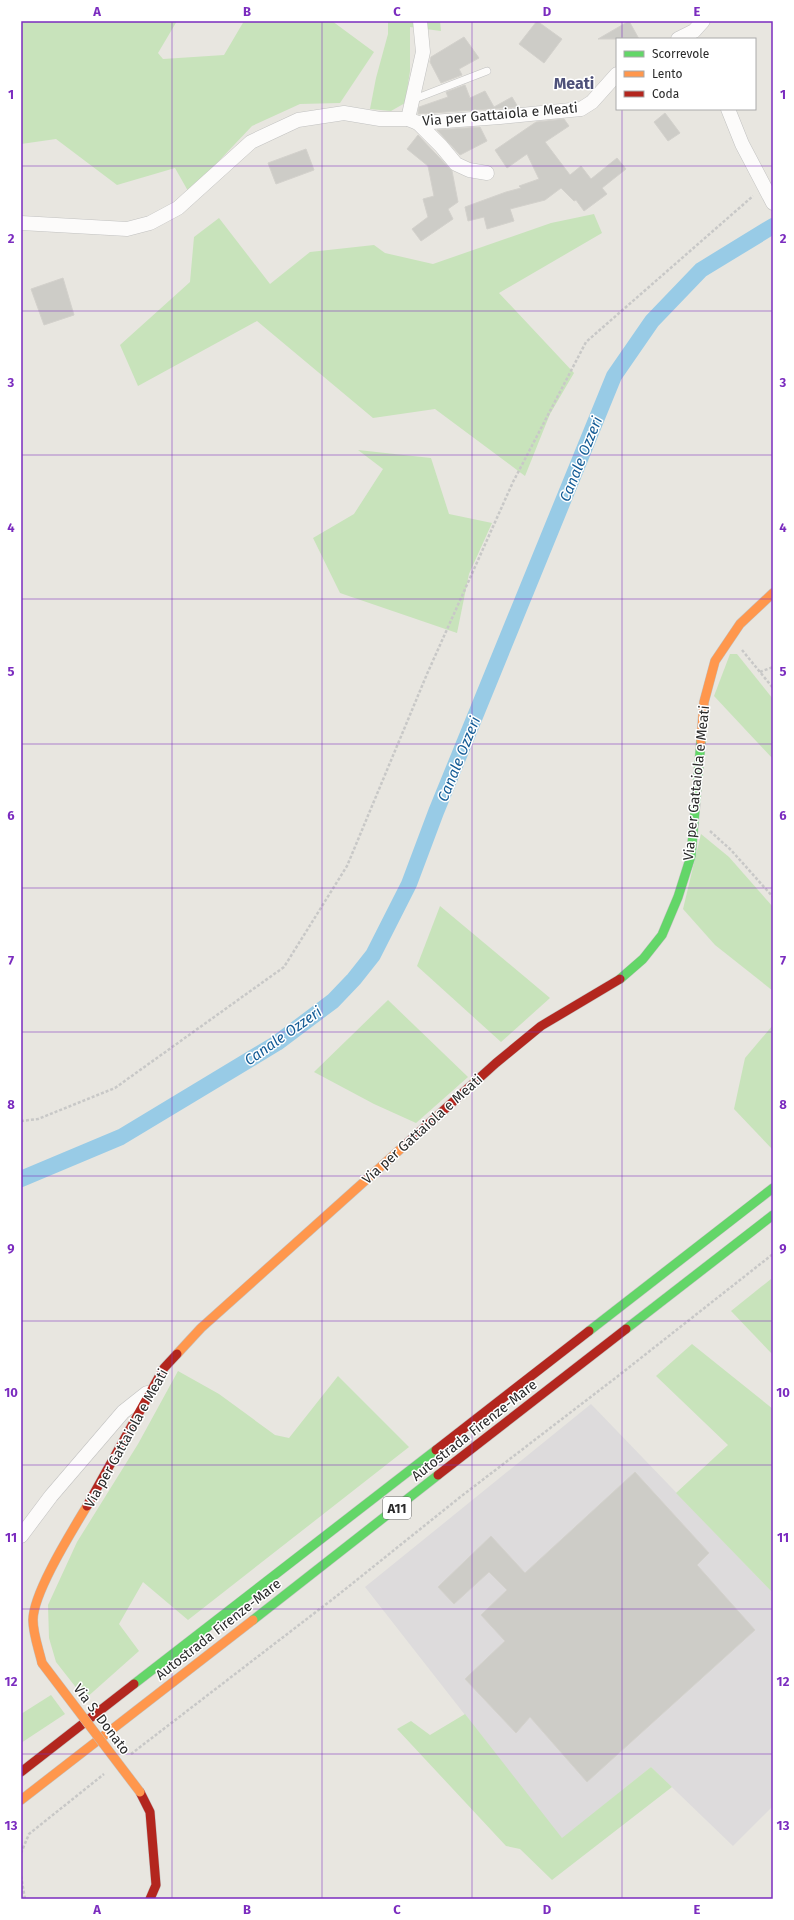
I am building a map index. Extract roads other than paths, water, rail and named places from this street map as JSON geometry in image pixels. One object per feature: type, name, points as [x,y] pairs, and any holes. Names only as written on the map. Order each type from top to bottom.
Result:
[{"type":"main road","name":"Via per Gattaiola e Meati","points":[[42,1663],[33,1620],[38,1601],[50,1571],[164,1368],[201,1328],[496,1063],[541,1026],[620,979],[643,959],[662,935],[678,896],[691,856],[704,702],[715,661],[740,624],[773,593]]},
{"type":"main road","name":"Autostrada Firenze-Mare","points":[[21,1772],[773,1188]]},
{"type":"main road","name":"Autostrada Firenze-Mare","points":[[21,1800],[773,1215]]},
{"type":"main road","name":"Via S. Donato","points":[[42,1663],[140,1792],[150,1812],[156,1885],[150,1899]]},
{"type":"street","points":[[420,21],[423,52],[411,100],[413,121],[441,146],[456,164],[469,170],[487,173]]},
{"type":"street","points":[[680,38],[698,30]]},
{"type":"street","name":"Via per Gattaiola e Meati","points":[[21,223],[127,228],[150,223],[178,208],[251,142],[298,120],[344,113],[380,119],[413,121],[500,117],[581,108],[592,102],[616,75]]},
{"type":"street","points":[[728,110],[742,144],[773,203]]},
{"type":"street","points":[[21,1536],[51,1496],[123,1412],[152,1389]]},
{"type":"lane","points":[[411,100],[487,71]]},
{"type":"waterway","name":"Canale Ozzeri","points":[[21,1179],[121,1137],[277,1043],[333,1001],[354,979],[373,955],[409,884],[436,812],[614,376],[652,321],[701,270],[773,226]]},
{"type":"district","name":"Meati","points":[[574,83]]}]
